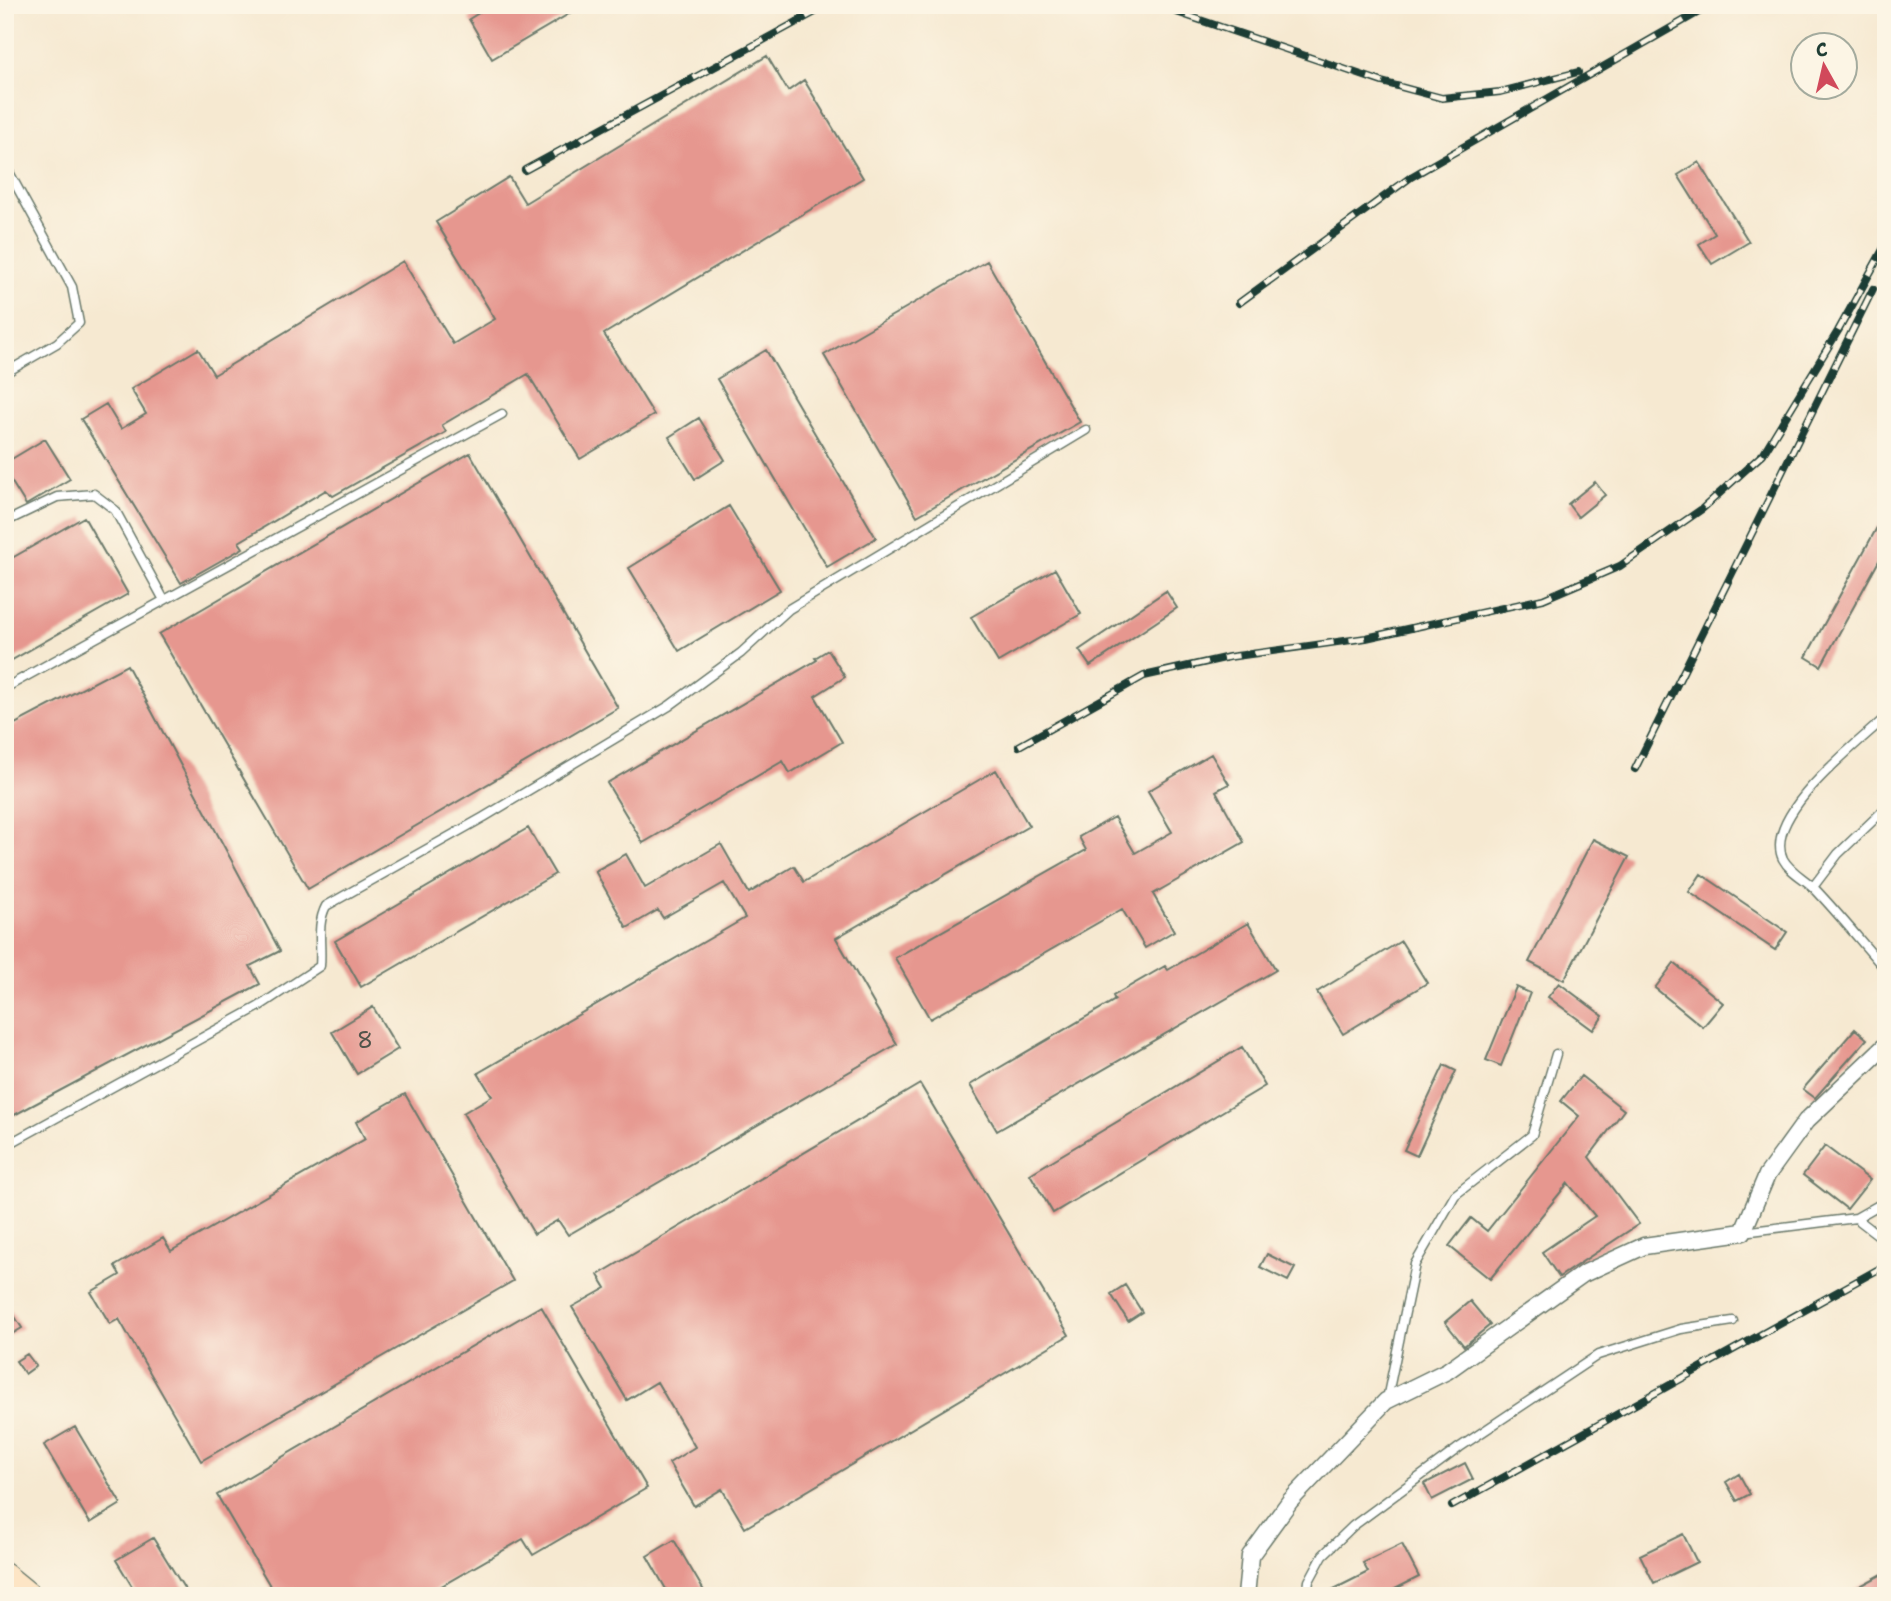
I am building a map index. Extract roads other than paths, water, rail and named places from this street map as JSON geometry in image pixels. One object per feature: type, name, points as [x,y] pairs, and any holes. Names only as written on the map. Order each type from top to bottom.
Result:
[{"type":"street","points":[[1246,1596],[1250,1556],[1290,1501],[1386,1401],[1447,1371],[1583,1274],[1644,1246],[1743,1232],[1767,1175],[1806,1121],[1886,1045]]},
{"type":"lane","points":[[5,165],[72,287],[79,323],[57,343],[5,373]]},
{"type":"lane","points":[[5,688],[502,414]]},
{"type":"lane","points":[[5,1146],[258,1007],[320,966],[322,947],[319,920],[326,905],[484,817],[669,706],[741,653],[789,609],[1086,430]]},
{"type":"lane","points":[[5,522],[57,497],[94,494],[115,510],[164,600]]},
{"type":"lane","points":[[1886,717],[1805,794],[1781,834],[1782,857],[1788,866],[1813,887],[1886,970]]},
{"type":"lane","points":[[1813,887],[1838,854],[1886,808]]},
{"type":"lane","points":[[1386,1401],[1415,1264],[1455,1195],[1532,1135],[1556,1054]]},
{"type":"lane","points":[[1743,1232],[1856,1218],[1886,1202]]},
{"type":"lane","points":[[1856,1218],[1886,1241]]},
{"type":"lane","points":[[1307,1596],[1309,1581],[1323,1555],[1353,1525],[1460,1447],[1598,1354],[1681,1329],[1733,1321]]},
{"type":"railway","points":[[525,170],[828,5]]},
{"type":"railway","points":[[1156,5],[1382,82],[1442,98],[1500,92],[1578,72]]},
{"type":"railway","points":[[1239,303],[1411,177],[1711,5]]},
{"type":"railway","points":[[1019,746],[1144,676],[1229,657],[1366,638],[1543,599],[1620,566],[1702,509],[1763,454],[1838,331],[1886,244]]},
{"type":"railway","points":[[1635,769],[1873,289]]},
{"type":"railway","points":[[1452,1506],[1886,1265]]}]
